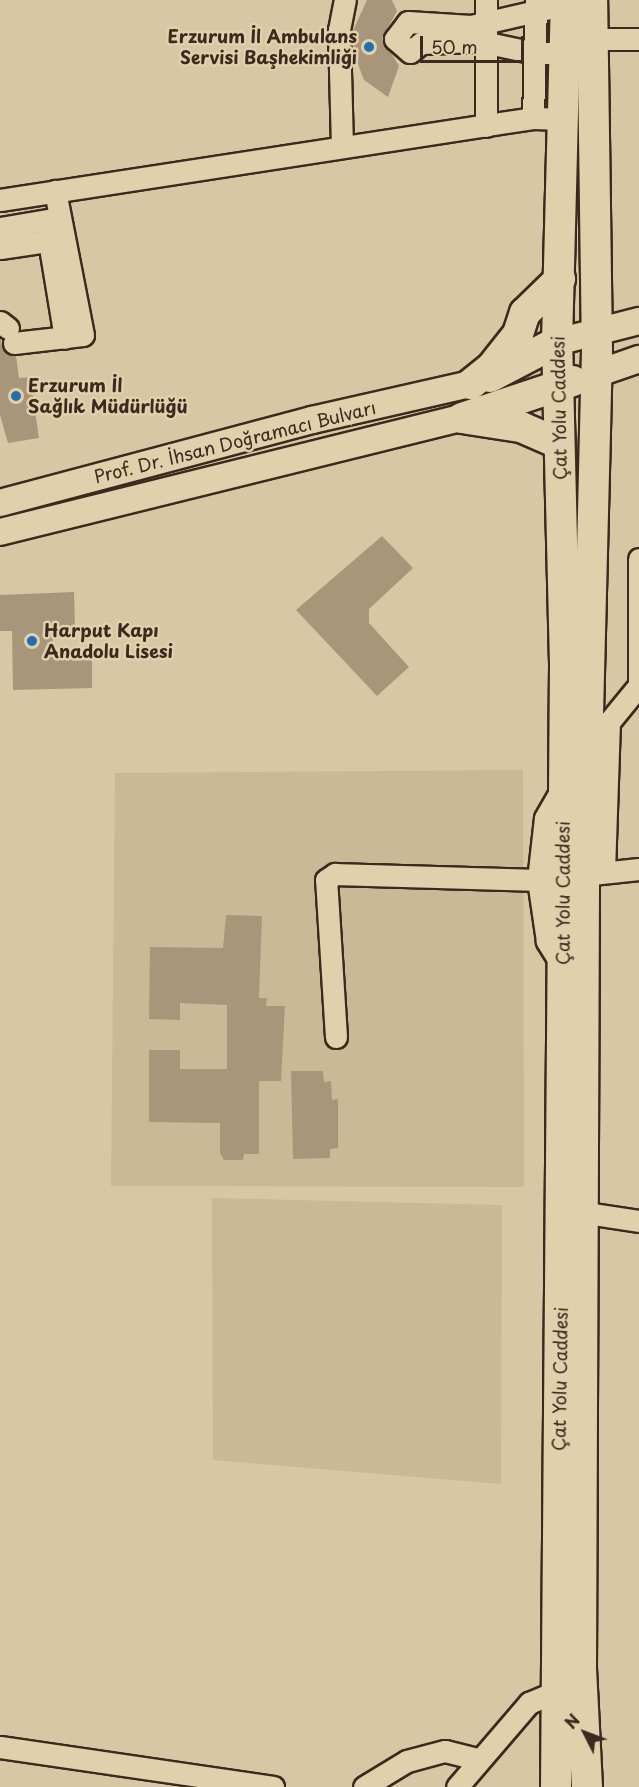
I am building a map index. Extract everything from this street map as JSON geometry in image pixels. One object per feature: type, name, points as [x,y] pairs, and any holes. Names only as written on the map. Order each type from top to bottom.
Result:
[{"type":"highway","name":"Çat Yolu Caddesi","points":[[574,1],[592,39],[597,330],[594,874],[586,1213],[581,1668],[587,1787]]},
{"type":"highway","name":"Çat Yolu Caddesi","points":[[556,1787],[555,1692],[563,968],[557,342],[565,53],[574,1]]},
{"type":"highway","points":[[471,384],[491,368],[518,334],[525,313],[560,279]]},
{"type":"highway","points":[[471,384],[557,342]]},
{"type":"highway","points":[[462,418],[596,374]]},
{"type":"highway","points":[[462,418],[521,427],[558,443]]},
{"type":"main road","points":[[557,342],[639,321]]},
{"type":"main road","points":[[596,374],[639,359]]},
{"type":"main road","name":"Prof. Dr. İhsan Doğramacı Bulvarı","points":[[0,503],[312,420],[471,384]]},
{"type":"main road","name":"Prof. Dr. İhsan Doğramacı Bulvarı","points":[[0,532],[462,418]]},
{"type":"street","points":[[342,147],[339,30],[345,0]]},
{"type":"street","points":[[565,53],[535,53],[485,42],[421,35],[486,10],[574,1]]},
{"type":"street","points":[[533,118],[536,4]]},
{"type":"street","points":[[486,10],[486,126]]},
{"type":"street","points":[[592,39],[639,39]]},
{"type":"street","points":[[0,200],[533,118],[565,118]]},
{"type":"street","points":[[13,333],[74,336],[58,229],[55,191]]},
{"type":"street","points":[[0,228],[58,229]]},
{"type":"street","points":[[0,248],[58,229]]},
{"type":"street","points":[[639,559],[637,691],[609,722],[594,874],[639,869]]},
{"type":"street","points":[[563,786],[544,818],[538,880],[547,941],[563,968]]},
{"type":"street","points":[[336,1037],[326,880],[335,874],[538,880]]},
{"type":"street","points":[[586,1213],[639,1221]]},
{"type":"street","points":[[457,1787],[477,1759],[528,1703],[555,1692]]},
{"type":"street","points":[[0,1748],[273,1787]]},
{"type":"street","points":[[364,1787],[407,1761],[445,1751],[477,1759]]},
{"type":"shaded area","points":[[523,770],[524,1187],[111,1186],[115,773]]},
{"type":"shaded area","points":[[212,1198],[502,1205],[501,1484],[213,1460]]},
{"type":"building","name":"Erzurum İl Ambulans Servisi Başhekimliği","points":[[367,0],[392,0],[397,11],[382,38],[399,66],[388,97],[364,80],[355,56],[352,33]]},
{"type":"building","name":"Erzurum İl Sağlık Müdürlüğü","points":[[0,338],[4,351],[16,356],[19,378],[30,377],[39,438],[8,443],[0,415]]},
{"type":"building","points":[[382,536],[413,568],[369,609],[369,623],[409,667],[377,696],[296,610]]},
{"type":"building","name":"Harput Kapı Anadolu Lisesi","points":[[74,592],[75,628],[53,629],[52,653],[92,652],[92,688],[13,690],[12,631],[0,631],[0,595]]},
{"type":"building","points":[[226,915],[262,916],[259,998],[267,998],[266,1006],[285,1006],[281,1081],[259,1081],[259,1154],[244,1154],[243,1160],[224,1160],[220,1153],[220,1123],[149,1122],[149,1050],[180,1050],[180,1069],[227,1069],[227,1005],[180,1003],[180,1020],[149,1019],[150,947],[223,948]]},
{"type":"building","points":[[291,1071],[323,1071],[324,1082],[331,1081],[332,1100],[338,1099],[338,1148],[330,1149],[330,1158],[293,1159]]},
{"type":"place","name":"Erzurum İl Ambulans Servisi Başhekimliği","points":[[369,47]]},
{"type":"place","name":"Erzurum İl Sağlık Müdürlüğü","points":[[16,396]]},
{"type":"place","name":"Harput Kapı Anadolu Lisesi","points":[[32,641]]}]
